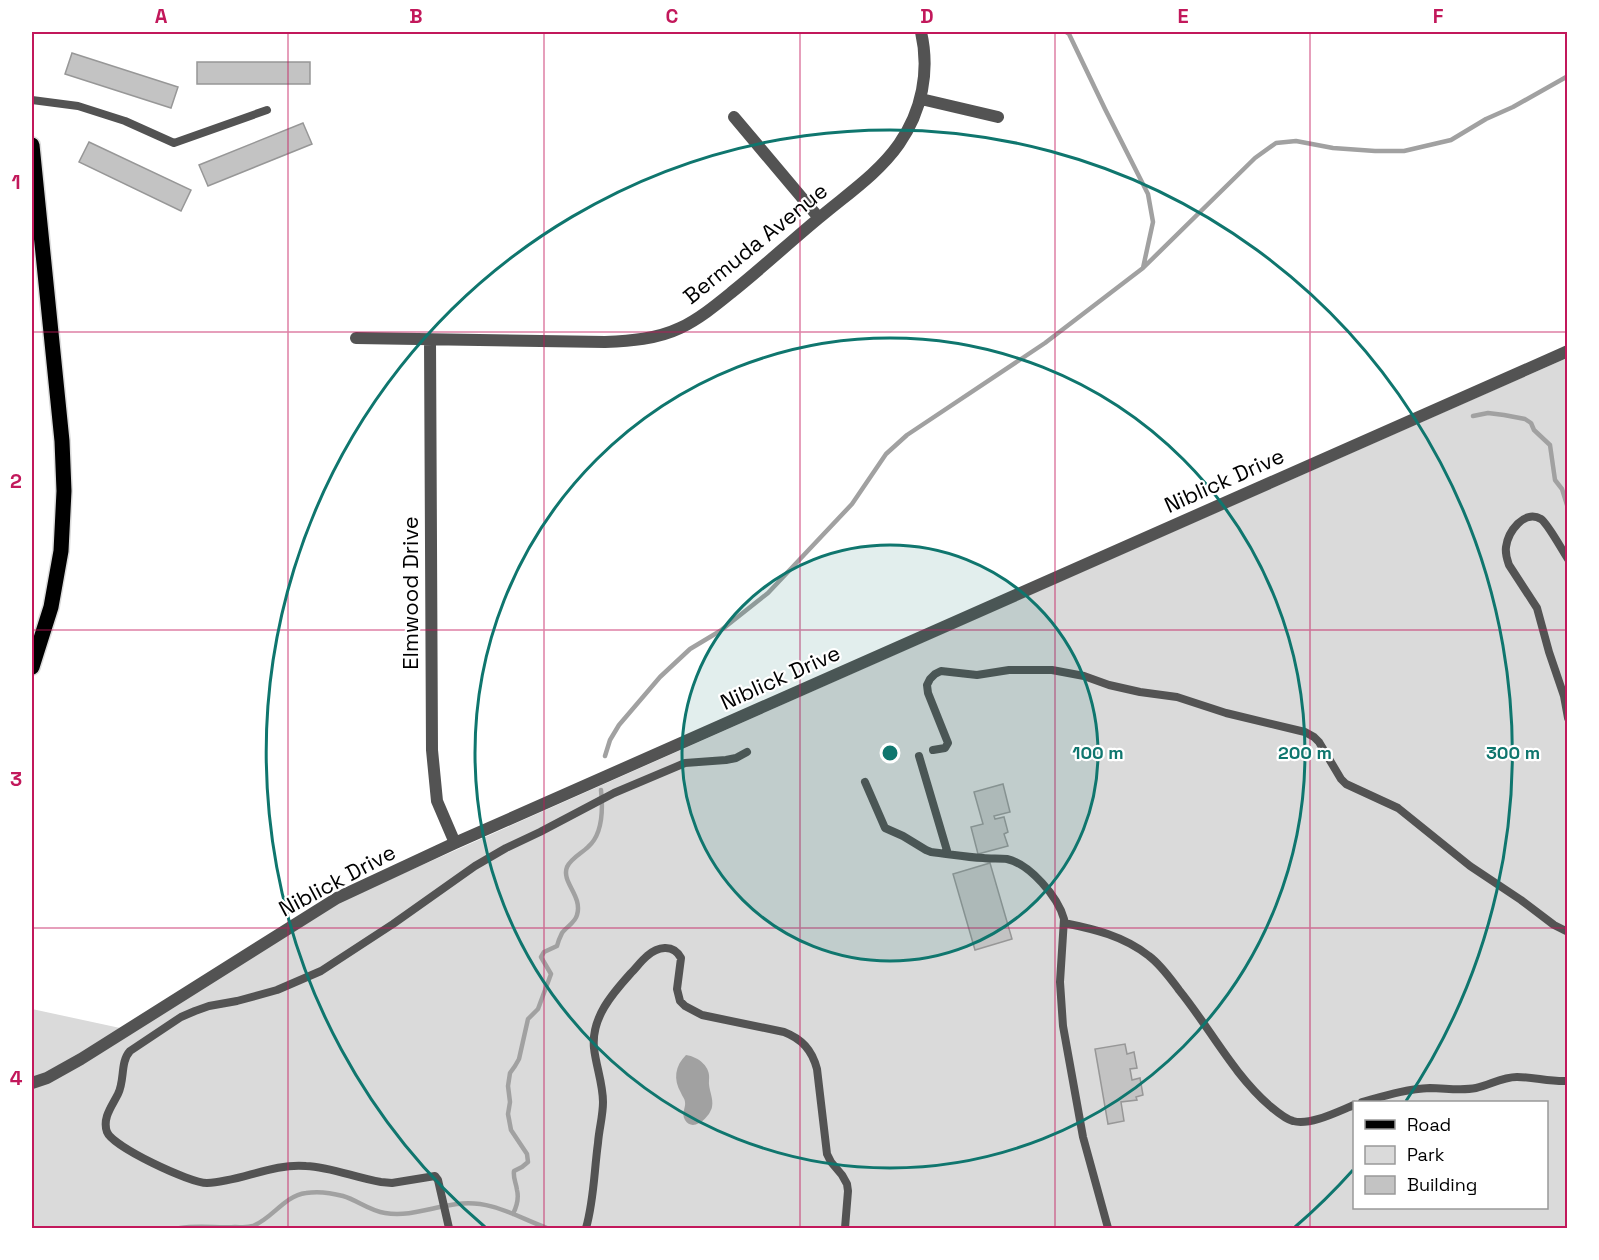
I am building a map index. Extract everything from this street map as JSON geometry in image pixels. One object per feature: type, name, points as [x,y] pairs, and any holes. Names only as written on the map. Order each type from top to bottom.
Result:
[{"type":"main road","points":[[32,145],[62,441],[64,491],[61,551],[51,607],[32,667]]},
{"type":"street","name":"Bermuda Avenue","points":[[356,338],[605,342],[641,339],[680,328],[706,312],[859,186],[891,155],[905,133],[921,99],[924,64],[921,32]]},
{"type":"street","points":[[921,99],[998,117]]},
{"type":"street","points":[[734,117],[819,218]]},
{"type":"street","name":"Elmwood Drive","points":[[430,339],[432,750],[437,801],[455,843]]},
{"type":"street","name":"Niblick Drive","points":[[32,1083],[47,1078],[81,1059],[337,898],[455,843],[1568,351]]},
{"type":"lane","points":[[32,100],[78,106],[125,121],[174,143],[267,110]]},
{"type":"lane","points":[[1568,559],[1545,522],[1534,517],[1528,517],[1516,525],[1507,543],[1506,558],[1509,566],[1537,608],[1564,696],[1568,718]]},
{"type":"lane","points":[[933,750],[945,748],[948,743],[931,703],[927,685],[935,674],[942,671],[977,675],[1009,670],[1069,672],[1127,690],[1177,697],[1226,713],[1290,728],[1314,736],[1346,784],[1398,808],[1470,866],[1554,925],[1568,932]]},
{"type":"lane","points":[[449,1228],[438,1180],[435,1176],[392,1183],[306,1166],[281,1167],[219,1181],[197,1182],[172,1172],[114,1141],[106,1128],[107,1117],[119,1092],[127,1054],[181,1017],[195,1011],[277,990],[321,971],[475,866],[614,793],[686,764],[726,760],[747,752]]},
{"type":"lane","points":[[919,756],[948,854]]},
{"type":"lane","points":[[865,782],[885,828],[926,850],[982,858],[1008,859],[1019,864],[1040,881],[1063,915],[1060,982],[1063,1026],[1083,1137],[1108,1228]]},
{"type":"lane","points":[[1064,923],[1116,937],[1152,958],[1190,1003],[1248,1086],[1274,1110],[1294,1121],[1311,1121],[1353,1105]]},
{"type":"lane","points":[[587,1225],[592,1203],[603,1103],[594,1046],[596,1029],[604,1007],[619,986],[647,956],[655,950],[667,947],[674,949],[681,958],[677,989],[680,1001],[685,1006],[702,1015],[784,1032],[794,1036],[814,1056],[826,1154],[847,1184],[845,1228]]},
{"type":"lane","points":[[1366,1101],[1399,1092],[1431,1088],[1477,1088],[1511,1077],[1556,1082],[1568,1081]]},
{"type":"green space","points":[[1567,358],[1567,1228],[32,1228],[32,1009],[134,1031],[339,902]]},
{"type":"shaded area","points":[[686,1055],[700,1060],[706,1067],[712,1100],[711,1111],[708,1115],[701,1122],[692,1125],[685,1120],[685,1101],[676,1078],[677,1068]]},
{"type":"building","points":[[72,53],[178,87],[171,108],[65,74]]},
{"type":"building","points":[[197,62],[310,62],[310,84],[197,84]]},
{"type":"building","points":[[303,123],[312,144],[208,186],[199,165]]},
{"type":"building","points":[[89,142],[191,190],[181,211],[79,162]]},
{"type":"building","points":[[1003,784],[1010,812],[994,816],[995,819],[1004,817],[1008,832],[1004,834],[1008,846],[978,854],[971,827],[983,824],[974,792]]},
{"type":"building","points":[[990,863],[1012,939],[975,950],[953,874]]},
{"type":"building","points":[[1125,1044],[1127,1054],[1134,1052],[1137,1068],[1130,1069],[1132,1080],[1140,1078],[1143,1095],[1136,1097],[1137,1100],[1121,1102],[1124,1121],[1108,1124],[1095,1049]]},
{"type":"waterway","points":[[1066,32],[1148,194],[1153,222],[1143,268]]},
{"type":"waterway","points":[[605,756],[610,740],[619,725],[660,677],[690,649],[720,631],[768,593],[852,504],[886,454],[907,435],[1045,343],[1143,268],[1255,158],[1276,143],[1296,141],[1333,148],[1404,151],[1451,140],[1568,76]]},
{"type":"waterway","points":[[1473,416],[1488,413],[1525,419],[1531,423],[1534,430],[1550,445],[1555,480],[1562,489],[1568,508]]},
{"type":"waterway","points":[[513,1214],[518,1196],[514,1171],[528,1162],[527,1154],[511,1130],[508,1114],[510,1073],[519,1059],[528,1019],[538,1009],[551,974],[541,957],[544,952],[557,946],[562,933],[577,915],[577,902],[567,878],[567,867],[593,842],[597,835],[602,813],[601,790]]},
{"type":"waterway","points":[[180,1228],[251,1227],[267,1218],[291,1198],[315,1192],[343,1196],[374,1210],[394,1214],[412,1213],[457,1204],[481,1204],[492,1206],[547,1228]]}]
